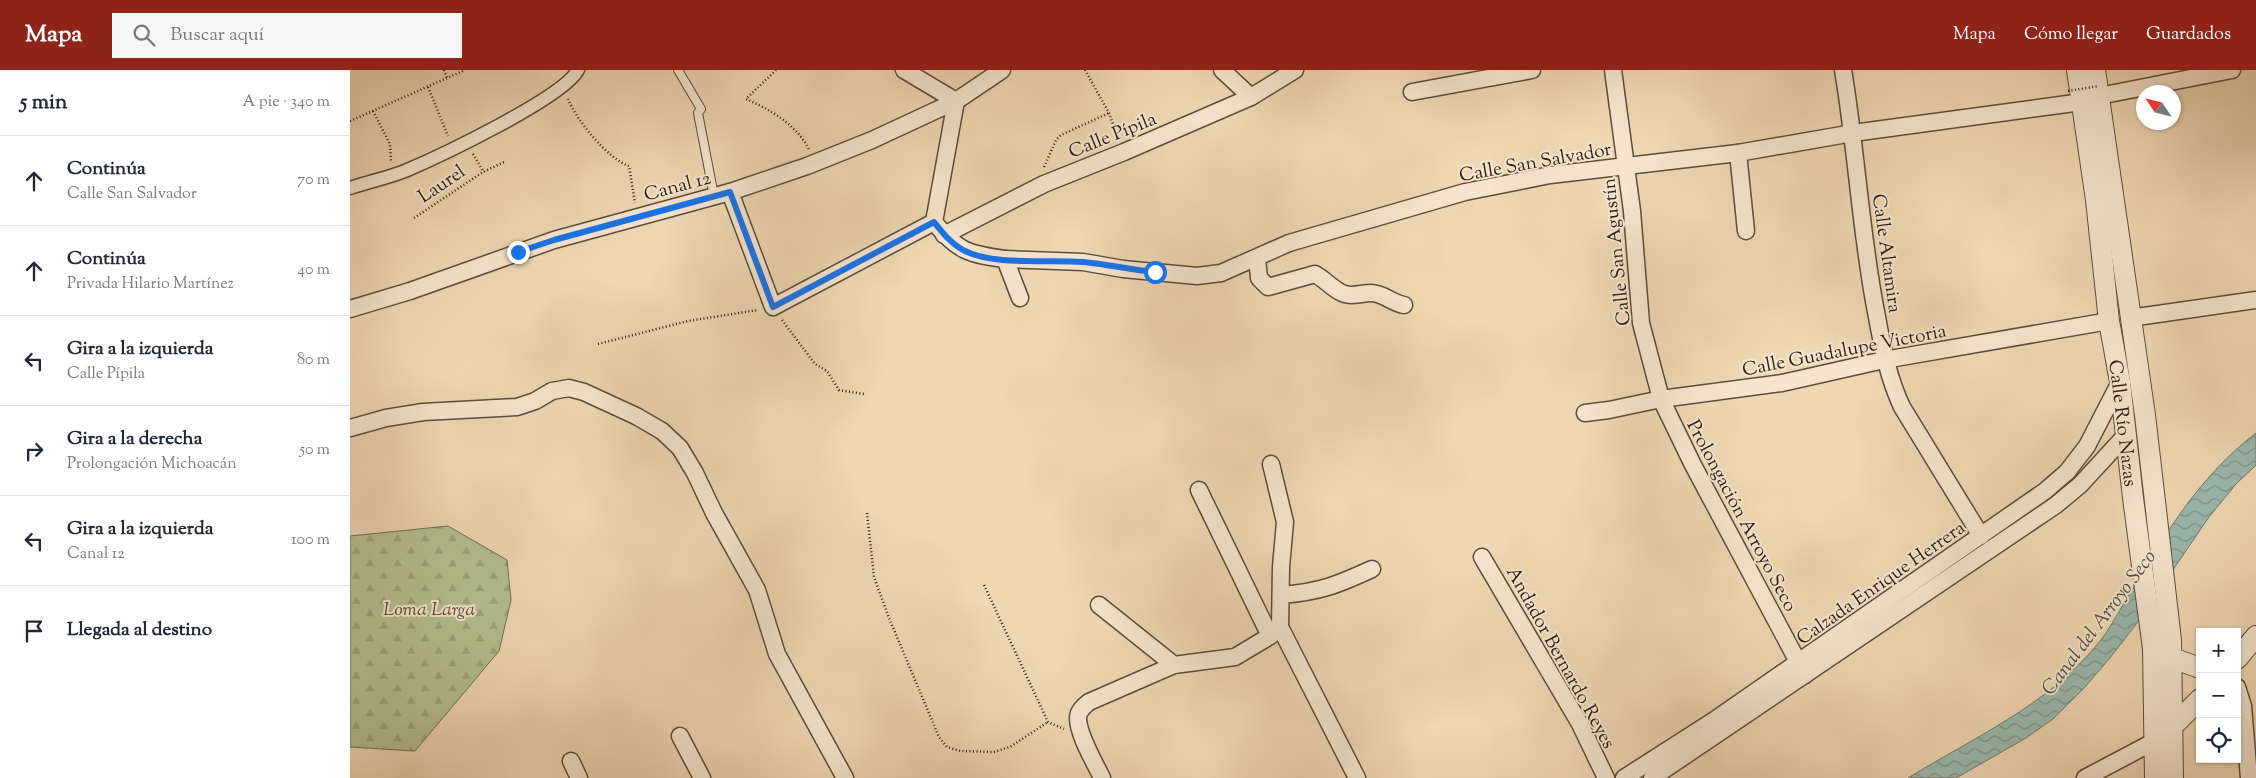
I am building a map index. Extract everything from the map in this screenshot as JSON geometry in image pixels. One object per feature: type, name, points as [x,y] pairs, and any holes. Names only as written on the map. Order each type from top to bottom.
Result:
[{"type":"street","points":[[350,188],[393,174],[466,142],[532,106],[563,85],[578,70]]},
{"type":"street","points":[[722,194],[773,307],[934,222],[956,100],[904,70]]},
{"type":"street","name":"Canal 12","points":[[350,309],[410,291],[554,240],[722,194],[813,163],[872,140],[956,100],[1002,70]]},
{"type":"street","points":[[1222,70],[1251,97]]},
{"type":"street","name":"Calle Pípila","points":[[944,235],[1044,184],[1251,97],[1295,70]]},
{"type":"street","points":[[1412,92],[1532,70]]},
{"type":"street","name":"Calle San Agustín","points":[[1613,70],[1627,165],[1641,324],[1661,399]]},
{"type":"street","name":"Calle Altamira","points":[[1843,70],[1853,132],[1865,248],[1884,360],[1891,384],[1902,407],[1981,536]]},
{"type":"street","name":"Calle Río Nazas","points":[[2077,70],[2089,89],[2130,318],[2145,415],[2153,486],[2166,649],[2163,735],[2155,778]]},
{"type":"street","name":"Calle San Salvador","points":[[934,222],[944,235],[963,251],[977,255],[1005,259],[1083,262],[1123,269],[1196,276],[1221,273],[1298,240],[1466,192],[1550,175],[1738,153],[2089,89],[2232,70]]},
{"type":"street","name":"Calle Río Nazas","points":[[2089,89],[2096,200],[2109,321],[2120,382],[2133,498],[2166,649]]},
{"type":"street","points":[[1738,153],[1746,231]]},
{"type":"street","points":[[1257,258],[1259,278],[1268,287],[1315,274],[1340,292],[1352,295],[1371,293],[1404,305]]},
{"type":"street","points":[[1005,259],[1020,298]]},
{"type":"street","points":[[2130,318],[2256,300]]},
{"type":"street","name":"Calle Guadalupe Victoria","points":[[1585,413],[1661,399],[1782,383],[1884,360],[2109,321]]},
{"type":"street","name":"Calzada Enrique Herrera","points":[[1652,778],[2045,491],[2068,472],[2087,446],[2120,382]]},
{"type":"street","points":[[350,428],[386,418],[423,412],[517,407],[535,401],[552,392],[568,388],[584,392],[636,416],[662,431],[680,448],[757,590],[777,654],[845,778]]},
{"type":"street","name":"Prolongación Arroyo Seco","points":[[1661,399],[1693,465],[1802,669]]},
{"type":"street","name":"Calzada Enrique Herrera","points":[[1624,778],[1802,669],[2056,505],[2080,485],[2126,435]]},
{"type":"street","points":[[1102,778],[1078,718],[1082,708],[1088,702],[1174,665],[1235,657],[1275,632],[1281,595],[1285,522],[1271,464]]},
{"type":"street","points":[[1199,490],[1275,632],[1357,778]]},
{"type":"street","name":"Andador Bernardo Reyes","points":[[1482,556],[1580,724],[1606,778]]},
{"type":"street","points":[[1281,595],[1306,593],[1333,587],[1372,569]]},
{"type":"street","points":[[1099,605],[1174,665]]},
{"type":"street","points":[[2241,654],[2256,636]]},
{"type":"street","points":[[2166,649],[2196,666]]},
{"type":"street","points":[[2241,702],[2251,772]]},
{"type":"street","points":[[2085,778],[2163,735],[2196,703]]},
{"type":"street","name":"Calle Río Nazas","points":[[2163,735],[2173,778]]},
{"type":"street","points":[[680,736],[702,778]]},
{"type":"street","points":[[571,761],[579,778]]},
{"type":"lane","points":[[678,70],[701,109],[698,114],[722,194]]},
{"type":"path","points":[[444,70],[447,78]]},
{"type":"path","points":[[350,121],[465,70]]},
{"type":"path","points":[[776,70],[746,98],[770,110],[785,121],[808,147],[813,163]]},
{"type":"path","points":[[1085,70],[1109,113],[1124,152]]},
{"type":"path","points":[[563,85],[572,110],[595,138],[620,163],[629,166],[637,216]]},
{"type":"path","name":"Laurel","points":[[428,87],[453,148]]},
{"type":"path","points":[[373,111],[390,144],[393,174]]},
{"type":"path","points":[[1044,184],[1044,164],[1056,140],[1061,135],[1109,113]]},
{"type":"path","name":"Laurel","points":[[466,142],[483,172]]},
{"type":"path","name":"Laurel","points":[[414,218],[483,172],[504,162]]},
{"type":"path","points":[[598,344],[688,322],[773,307],[815,364],[827,371],[839,390],[864,394]]},
{"type":"path","points":[[867,513],[874,577],[935,728],[947,747],[973,753],[994,752],[1010,747],[1048,722],[984,585]]},
{"type":"green space","name":"Loma Larga","points":[[448,526],[507,560],[511,600],[499,651],[415,751],[350,747],[350,536]]},
{"type":"water","points":[[2256,433],[2256,465],[2236,484],[2209,517],[2134,627],[2109,659],[2085,687],[2053,719],[2026,738],[1956,778],[1908,778],[2008,720],[2032,704],[2076,667],[2106,633],[2171,526],[2186,506],[2217,468]]},
{"type":"route","points":[[518,252],[554,240],[730,192],[773,307],[934,222],[944,235],[963,251],[977,255],[1005,259],[1083,262],[1155,272]]},
{"type":"water label","name":"Canal del Arroyo Seco","points":[[2098,622]]}]
